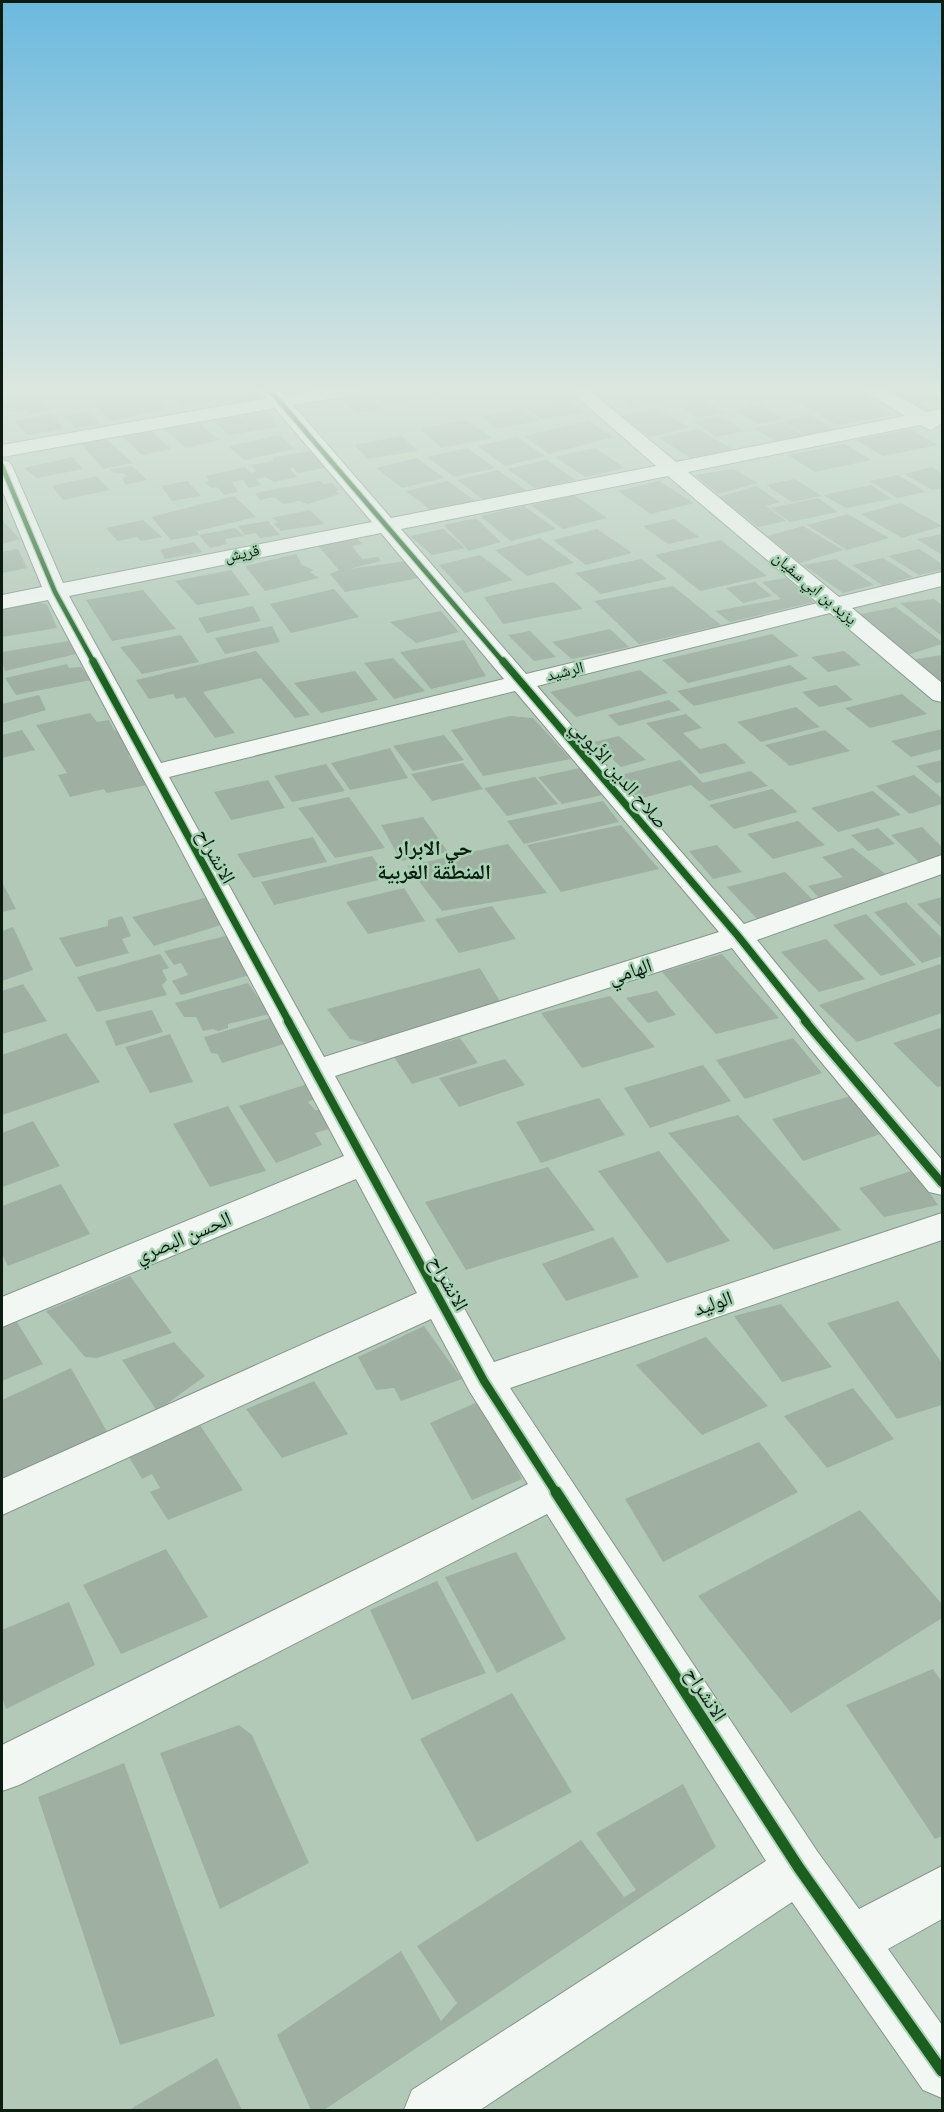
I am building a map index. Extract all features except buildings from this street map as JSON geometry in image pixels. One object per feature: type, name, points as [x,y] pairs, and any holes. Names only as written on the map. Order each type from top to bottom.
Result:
[{"type":"street","name":"الانشراح","points":[[11,488],[55,592],[484,1381],[799,1868],[942,2071]]},
{"type":"street","name":"صلاح الدين الأيوبي","points":[[353,488],[738,936],[820,1039],[942,1184]]},
{"type":"street","name":"قريش","points":[[2,602],[571,488]]},
{"type":"street","name":"يزيد بن ابي سفيان","points":[[694,488],[942,695]]},
{"type":"street","name":"الرشيد","points":[[152,773],[942,579]]},
{"type":"street","name":"الهامي","points":[[315,1071],[738,936],[942,864]]},
{"type":"street","name":"الحسن البصري","points":[[2,1313],[364,1162]]},
{"type":"street","name":"الوليد","points":[[484,1381],[942,1226]]},
{"type":"street","points":[[2,1498],[439,1299]]},
{"type":"street","points":[[2,1769],[554,1491]]},
{"type":"street","points":[[432,2110],[799,1868]]},
{"type":"street","points":[[851,1941],[942,1891]]},
{"type":"cycle path","points":[[11,488],[55,592],[484,1381],[799,1868],[942,2071]]},
{"type":"cycle path","points":[[354,488],[738,936],[820,1039],[942,1183]]},
{"type":"district","name":"حي الابرار المنطقة الغربية","points":[[434,860]]}]
